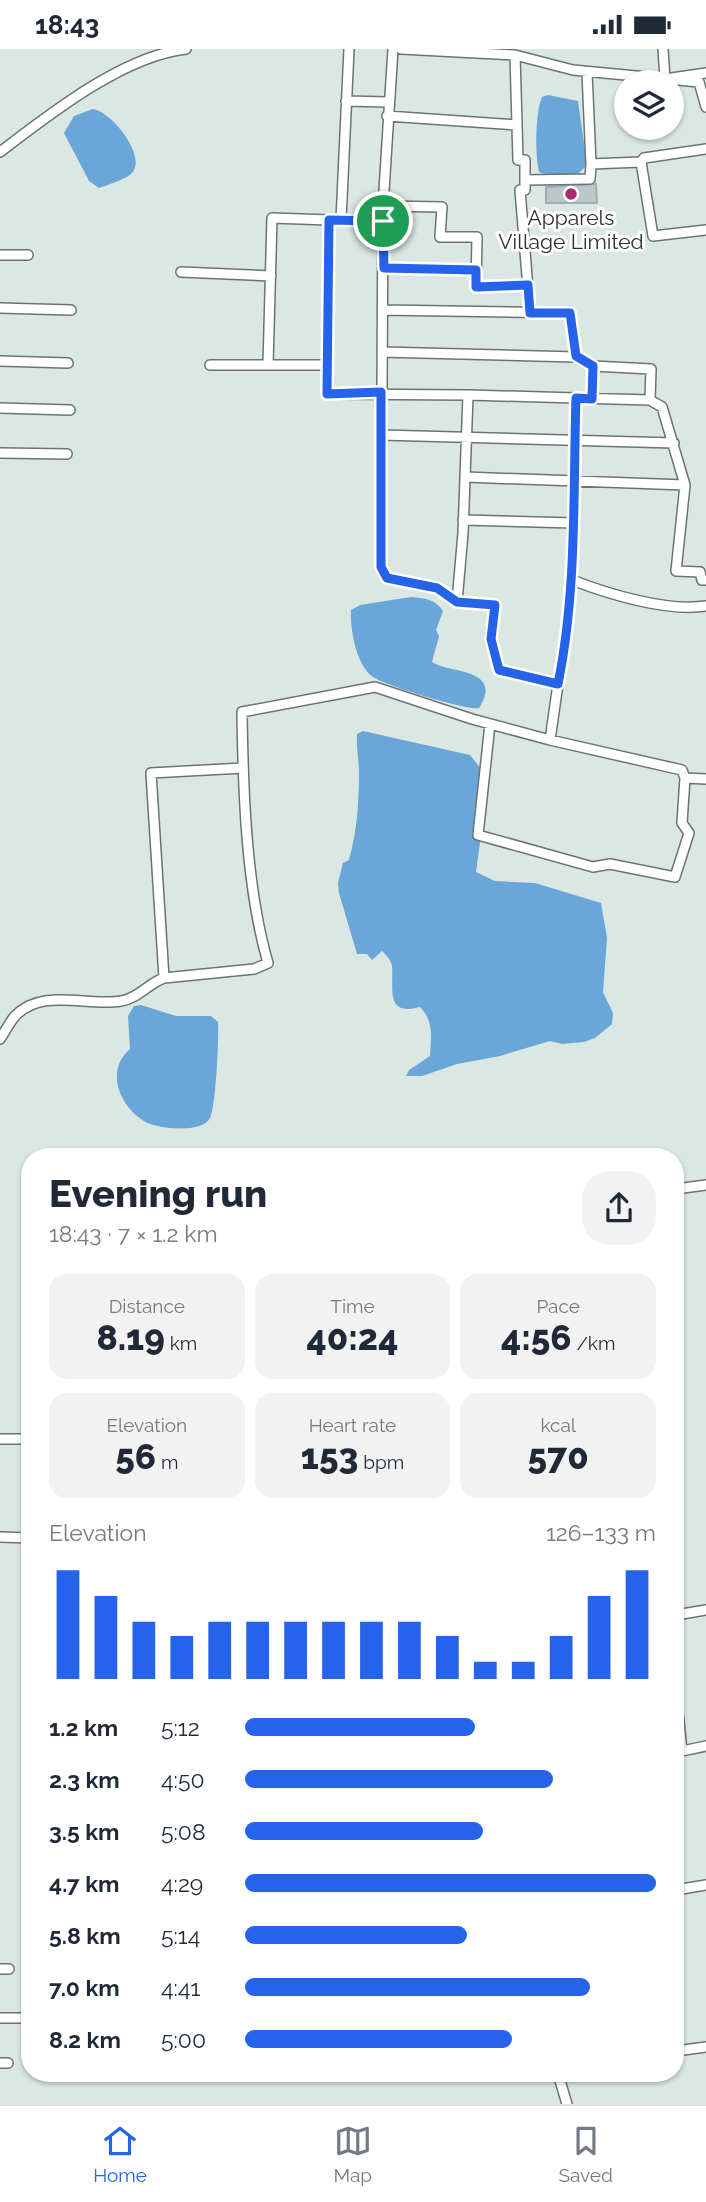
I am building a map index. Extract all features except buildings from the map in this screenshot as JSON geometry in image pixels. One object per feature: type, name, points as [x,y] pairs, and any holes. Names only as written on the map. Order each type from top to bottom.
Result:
[{"type":"street","points":[[0,152],[60,107],[162,50],[187,49]]},
{"type":"street","points":[[341,220],[349,49]]},
{"type":"street","points":[[393,49],[383,206],[381,567],[387,578],[437,588],[457,602],[495,605],[491,639],[499,670],[558,684]]},
{"type":"street","points":[[401,49],[515,55],[587,72],[614,74]]},
{"type":"street","points":[[663,49],[664,70]]},
{"type":"street","points":[[515,55],[517,159],[525,160],[525,190],[520,190],[530,313]]},
{"type":"street","points":[[525,180],[590,179],[587,72]]},
{"type":"street","points":[[684,76],[706,73]]},
{"type":"street","points":[[684,80],[702,81],[706,107]]},
{"type":"street","points":[[346,101],[388,101]]},
{"type":"street","points":[[387,116],[517,125]]},
{"type":"street","points":[[591,164],[641,162],[644,158],[706,149]]},
{"type":"street","points":[[641,162],[653,236],[706,230]]},
{"type":"street","points":[[383,206],[442,207],[440,237],[477,237],[476,287],[528,285]]},
{"type":"street","points":[[268,365],[272,218],[383,221]]},
{"type":"street","points":[[329,220],[327,394],[381,392],[650,400],[662,407],[685,485],[676,571],[700,572],[702,580],[706,580]]},
{"type":"street","points":[[0,255],[28,255]]},
{"type":"street","points":[[384,268],[476,270]]},
{"type":"street","points":[[181,272],[271,275]]},
{"type":"street","points":[[0,308],[71,310]]},
{"type":"street","points":[[383,310],[570,313],[576,356]]},
{"type":"street","points":[[382,352],[576,356],[593,366],[651,369],[650,400]]},
{"type":"street","points":[[0,361],[68,363]]},
{"type":"street","points":[[210,365],[326,365]]},
{"type":"street","points":[[592,399],[593,366]]},
{"type":"street","points":[[457,602],[464,520],[468,395]]},
{"type":"street","points":[[550,740],[566,647],[572,580],[576,398]]},
{"type":"street","points":[[0,408],[70,410]]},
{"type":"street","points":[[381,435],[674,443]]},
{"type":"street","points":[[0,453],[67,454]]},
{"type":"street","points":[[465,477],[685,485]]},
{"type":"street","points":[[464,520],[573,523]]},
{"type":"street","points":[[572,580],[593,588],[655,603],[681,607],[706,606]]},
{"type":"street","points":[[0,1039],[16,1015],[41,1000],[122,1001],[150,983],[164,978],[254,969],[268,963],[253,883],[243,768],[242,712],[375,687],[490,724],[682,769],[685,778],[682,823],[689,833],[675,877],[610,863],[593,867],[478,835],[490,724]]},
{"type":"street","points":[[164,978],[151,773],[243,768]]},
{"type":"street","points":[[685,778],[706,779]]},
{"type":"street","points":[[684,1188],[706,1185]]},
{"type":"street","points":[[0,1439],[21,1439]]},
{"type":"street","points":[[0,1537],[21,1538]]},
{"type":"street","points":[[684,1614],[706,1610]]},
{"type":"street","points":[[684,1750],[706,1746]]},
{"type":"street","points":[[684,1889],[706,1885]]},
{"type":"street","points":[[0,2018],[21,2018]]},
{"type":"street","points":[[684,2050],[706,2047]]},
{"type":"street","points":[[560,2082],[566,2104]]},
{"type":"water","points":[[548,95],[578,101],[587,165],[577,175],[550,176],[539,172],[536,145],[538,113],[542,97]]},
{"type":"water","points":[[93,109],[118,126],[132,147],[135,157],[135,167],[131,174],[99,188],[89,181],[64,133],[74,116]]},
{"type":"water","points":[[411,597],[429,600],[443,611],[436,630],[439,636],[432,662],[480,679],[485,686],[485,695],[479,708],[444,702],[393,686],[373,677],[362,664],[353,636],[351,610],[360,605]]},
{"type":"water","points":[[363,731],[470,755],[482,770],[481,835],[476,872],[495,881],[535,883],[601,903],[607,938],[603,992],[613,1013],[612,1024],[595,1038],[562,1044],[550,1041],[500,1056],[457,1064],[422,1076],[406,1076],[409,1070],[430,1056],[431,1030],[428,1018],[420,1007],[401,1008],[396,1004],[392,990],[391,964],[382,951],[372,960],[367,954],[357,954],[339,893],[338,883],[343,863],[349,860],[356,827],[359,783],[357,734]]},
{"type":"water","points":[[141,1005],[176,1016],[211,1016],[218,1022],[214,1100],[210,1118],[205,1123],[179,1129],[150,1124],[135,1114],[122,1097],[117,1077],[122,1058],[130,1049],[128,1016],[134,1006]]},
{"type":"place","name":"Apparels Village Limited","points":[[571,194]]},
{"type":"route","points":[[329,220],[383,221],[384,268],[476,270],[476,287],[528,285],[530,313],[570,313],[576,356],[593,366],[592,399],[576,398],[572,580],[566,647],[558,684],[499,670],[491,639],[495,605],[457,602],[437,588],[387,578],[381,567],[381,392],[327,394],[326,365],[329,220]]}]
